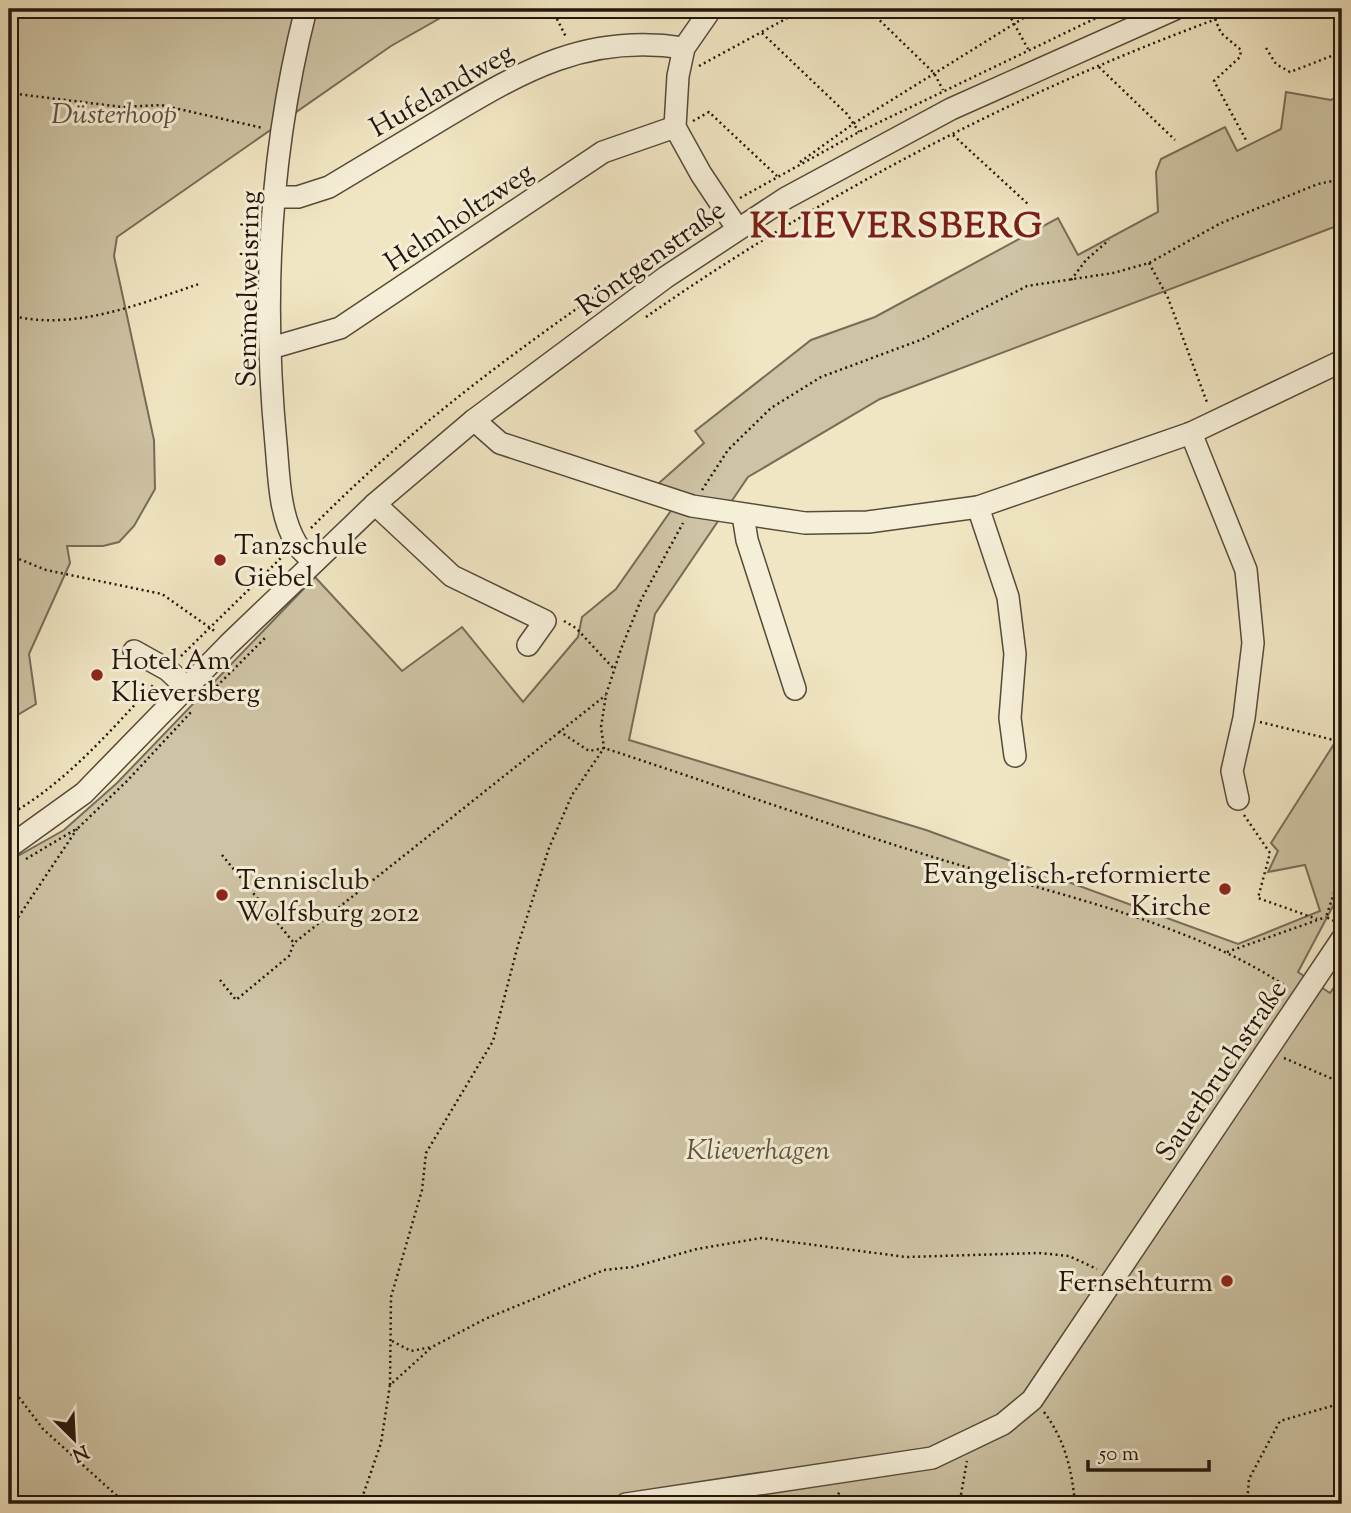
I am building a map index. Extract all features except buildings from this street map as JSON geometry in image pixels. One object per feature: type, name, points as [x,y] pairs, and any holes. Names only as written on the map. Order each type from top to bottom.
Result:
[{"type":"street","name":"Semmelweisring","points":[[306,9],[296,47],[274,197],[271,348],[281,500],[296,544],[314,562]]},
{"type":"street","points":[[711,9],[684,48],[678,76],[675,127],[701,174],[737,228]]},
{"type":"street","name":"Röntgenstraße","points":[[9,847],[69,805],[107,771],[229,644],[375,504],[474,420],[666,277],[737,228],[951,109],[1175,9]]},
{"type":"street","name":"Hufelandweg","points":[[274,197],[298,197],[329,187],[498,86],[537,66],[575,52],[624,43],[684,48]]},
{"type":"street","name":"Helmholtzweg","points":[[271,348],[340,328],[603,152],[675,127]]},
{"type":"street","points":[[474,420],[500,443],[692,506],[805,523],[868,522],[978,507],[1191,433],[1342,361]]},
{"type":"street","points":[[1191,433],[1246,570],[1253,643],[1244,718],[1232,771],[1238,799]]},
{"type":"street","points":[[375,504],[452,576],[545,621],[528,645]]},
{"type":"street","points":[[978,507],[1008,597],[1016,654],[1010,718],[1014,756]]},
{"type":"street","points":[[743,515],[747,540],[795,689]]},
{"type":"street","points":[[134,650],[168,670],[186,687]]},
{"type":"street","name":"Röntgenstraße","points":[[9,837],[69,805]]},
{"type":"street","name":"Sauerbruchstraße","points":[[626,1504],[932,1458],[1003,1424],[1032,1400],[1116,1278],[1268,1051],[1341,931]]},
{"type":"path","points":[[552,9],[575,52]]},
{"type":"path","points":[[678,76],[804,9]]},
{"type":"path","points":[[869,9],[934,73],[943,90]]},
{"type":"path","points":[[1006,9],[1028,49]]},
{"type":"path","points":[[786,171],[853,124],[1014,21],[1038,9]]},
{"type":"path","points":[[636,324],[801,216],[953,135],[1098,67],[1244,9]]},
{"type":"path","points":[[1215,19],[1220,33],[1241,50],[1240,57],[1214,82],[1246,140]]},
{"type":"path","points":[[762,33],[859,132]]},
{"type":"path","points":[[1266,48],[1276,64],[1290,72],[1342,52]]},
{"type":"path","points":[[1098,67],[1175,139]]},
{"type":"path","points":[[9,93],[122,107],[161,105],[284,132]]},
{"type":"path","points":[[697,120],[709,112],[777,176]]},
{"type":"path","points":[[953,135],[1029,205]]},
{"type":"path","points":[[359,1504],[381,1443],[390,1385],[391,1297],[422,1190],[426,1153],[493,1041],[524,923],[549,848],[572,795],[604,748],[601,727],[606,695],[641,600],[692,506],[729,450],[763,416],[821,377],[923,338],[1027,286],[1070,281],[1149,263],[1221,223],[1318,184],[1342,179]]},
{"type":"path","points":[[1070,281],[1109,240]]},
{"type":"path","points":[[1149,263],[1168,298],[1214,422]]},
{"type":"path","points":[[9,315],[23,319],[80,319],[114,312],[199,284]]},
{"type":"path","points":[[9,555],[46,570],[162,594],[210,626],[229,644]]},
{"type":"path","points":[[545,621],[548,612],[576,628],[614,670]]},
{"type":"path","points":[[9,931],[78,828],[274,628]]},
{"type":"path","points":[[220,980],[236,1000],[289,956],[294,943],[606,695]]},
{"type":"path","points":[[1244,718],[1342,742]]},
{"type":"path","points":[[559,731],[589,751],[604,748],[920,853],[1123,914],[1227,952],[1303,997]]},
{"type":"path","points":[[1238,799],[1247,823],[1270,853],[1258,898],[1317,919]]},
{"type":"path","points":[[9,870],[78,828]]},
{"type":"path","points":[[222,855],[294,943]]},
{"type":"path","points":[[1325,917],[1342,869]]},
{"type":"path","points":[[1227,952],[1325,917]]},
{"type":"path","points":[[1325,917],[1341,931]]},
{"type":"path","points":[[1268,1051],[1342,1083]]},
{"type":"path","points":[[390,1385],[432,1347],[485,1319],[604,1270],[634,1268],[697,1250],[761,1238],[906,1257],[1039,1253],[1069,1256],[1116,1278]]},
{"type":"path","points":[[391,1340],[411,1350],[432,1347]]},
{"type":"path","points":[[9,1384],[43,1429],[126,1504]]},
{"type":"path","points":[[1032,1400],[1059,1436],[1072,1468],[1075,1504]]},
{"type":"path","points":[[1247,1504],[1249,1479],[1280,1421],[1342,1404]]},
{"type":"path","points":[[956,1504],[960,1500],[970,1442]]},
{"type":"green space","name":"Düsterhoop","points":[[9,9],[456,9],[391,46],[117,237],[114,256],[154,440],[155,489],[134,526],[119,542],[103,546],[67,546],[70,563],[29,654],[36,704],[9,720]]},
{"type":"green space","name":"Klieverhagen","points":[[1286,92],[1331,100],[1342,93],[1342,224],[880,399],[748,477],[655,614],[629,740],[926,830],[1238,944],[1320,911],[1305,865],[1268,872],[1278,851],[1271,843],[1341,733],[1342,725],[1342,889],[1298,972],[1330,993],[1342,976],[1342,1504],[9,1504],[9,861],[64,830],[117,783],[315,577],[402,671],[462,627],[523,702],[578,637],[582,617],[616,589],[677,502],[659,483],[704,443],[695,431],[811,340],[875,317],[1058,218],[1078,255],[1158,212],[1156,172],[1161,159],[1225,127],[1237,151],[1281,129]]},
{"type":"place","name":"Tanzschule Giebel","points":[[220,560]]},
{"type":"place","name":"Hotel Am Klieversberg","points":[[97,675]]},
{"type":"place","name":"Evangelisch-reformierte Kirche","points":[[1225,889]]},
{"type":"place","name":"Tennisclub Wolfsburg 2012","points":[[222,895]]},
{"type":"place","name":"Fernsehturm","points":[[1227,1281]]},
{"type":"district","name":"KLIEVERSBERG","points":[[897,225]]}]
